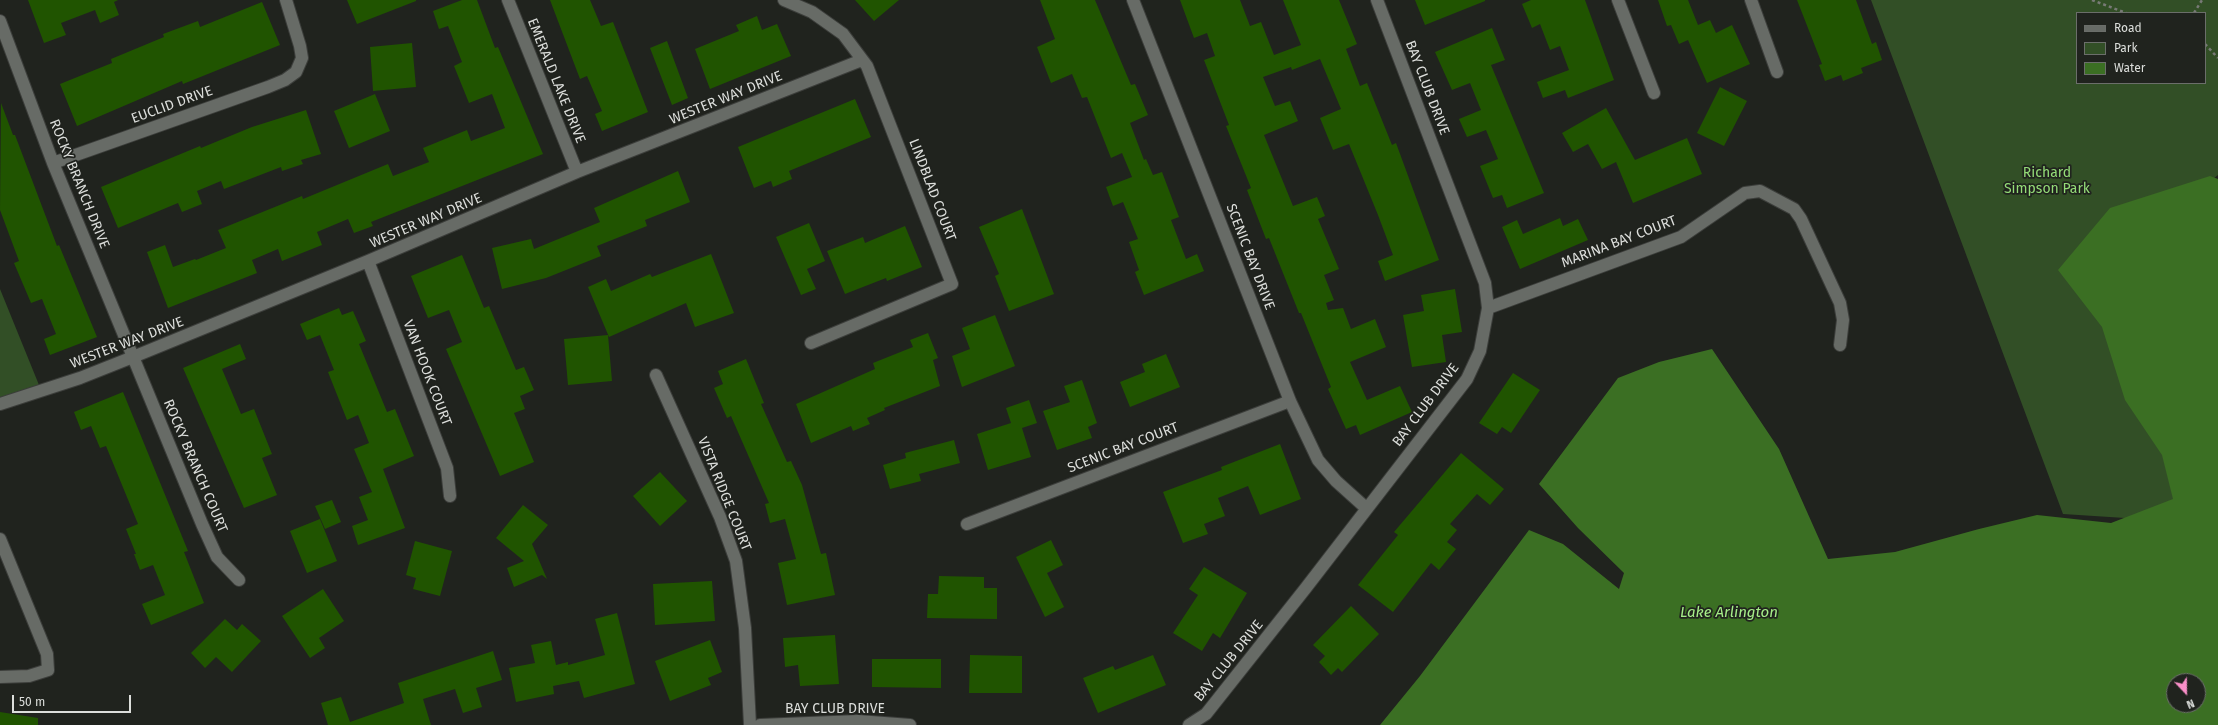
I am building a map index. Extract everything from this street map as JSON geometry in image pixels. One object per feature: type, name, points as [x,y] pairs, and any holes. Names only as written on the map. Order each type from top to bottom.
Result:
[{"type":"street","name":"EUCLID DRIVE","points":[[53,163],[285,80],[299,68],[302,58],[300,46],[286,0]]},
{"type":"street","name":"EMERALD LAKE DRIVE","points":[[508,0],[577,172]]},
{"type":"street","name":"LINDBLAD COURT","points":[[784,0],[812,12],[843,34],[867,66],[952,284],[811,342]]},
{"type":"street","name":"SCENIC BAY DRIVE","points":[[1133,0],[1290,401],[1318,460],[1336,481],[1366,508]]},
{"type":"street","name":"BAY CLUB DRIVE","points":[[1189,725],[1206,714],[1241,671],[1467,379],[1480,351],[1488,308],[1485,283],[1376,0]]},
{"type":"street","points":[[1618,0],[1654,93]]},
{"type":"street","points":[[1751,0],[1776,72]]},
{"type":"street","name":"ROCKY BRANCH DRIVE","points":[[0,21],[53,163],[133,357]]},
{"type":"street","name":"WESTER WAY DRIVE","points":[[0,404],[80,378],[133,357],[368,262],[577,172],[862,60]]},
{"type":"street","name":"MARINA BAY COURT","points":[[1488,308],[1681,237],[1745,193],[1760,191],[1794,209],[1801,219],[1840,303],[1843,320],[1840,345]]},
{"type":"street","name":"VAN HOOK COURT","points":[[368,262],[447,468],[450,496]]},
{"type":"street","name":"ROCKY BRANCH COURT","points":[[133,357],[202,524],[218,557],[239,580]]},
{"type":"street","name":"VISTA RIDGE COURT","points":[[656,375],[720,517],[736,561],[745,628],[750,725]]},
{"type":"street","name":"SCENIC BAY COURT","points":[[967,524],[1290,401]]},
{"type":"street","points":[[0,539],[47,654],[48,670],[29,676],[0,677]]},
{"type":"street","name":"BAY CLUB DRIVE","points":[[760,725],[858,721],[910,725]]},
{"type":"path","points":[[2092,0],[2123,12]]},
{"type":"path","points":[[2195,12],[2202,0]]},
{"type":"path","points":[[2206,45],[2218,58]]},
{"type":"green space","name":"Richard Simpson Park","points":[[1871,0],[2218,0],[2218,175],[2094,274],[2218,524],[2063,514]]},
{"type":"green space","points":[[0,289],[39,385],[0,399]]},
{"type":"water","name":"Lake Arlington","points":[[2210,176],[2218,179],[2218,725],[1380,725],[1420,676],[1529,530],[1563,544],[1619,589],[1624,573],[1578,528],[1539,484],[1618,378],[1659,362],[1712,349],[1779,449],[1828,559],[1895,552],[2037,515],[2111,523],[2173,499],[2162,455],[2125,400],[2102,327],[2058,270],[2110,208]]},
{"type":"building","points":[[28,0],[118,0],[114,2],[119,15],[100,23],[95,10],[61,23],[66,35],[44,43]]},
{"type":"building","points":[[347,0],[416,0],[416,1],[357,24]]},
{"type":"building","points":[[462,0],[477,0],[495,48],[498,47],[543,154],[371,222],[373,226],[354,233],[348,219],[317,232],[322,245],[282,261],[278,249],[252,260],[257,273],[168,308],[147,252],[165,245],[173,267],[195,259],[196,260],[226,248],[218,230],[302,196],[303,199],[388,164],[393,176],[429,162],[423,148],[467,130],[471,141],[505,128],[492,94],[469,103],[454,66],[462,62],[448,26],[439,29],[433,11]]},
{"type":"building","points":[[550,0],[590,0],[601,26],[613,22],[648,112],[602,131],[595,114],[602,111],[587,76],[580,79]]},
{"type":"building","points":[[855,0],[899,0],[874,21]]},
{"type":"building","points":[[1040,0],[1095,0],[1131,85],[1135,84],[1148,115],[1130,123],[1144,160],[1146,159],[1153,175],[1162,172],[1179,217],[1171,220],[1186,259],[1197,254],[1204,271],[1144,295],[1135,272],[1139,270],[1129,242],[1138,239],[1123,202],[1113,206],[1106,187],[1132,177],[1122,153],[1111,158],[1087,97],[1082,98],[1072,74],[1051,83],[1037,47],[1055,39]]},
{"type":"building","points":[[1180,0],[1240,0],[1250,26],[1261,22],[1274,55],[1301,45],[1283,0],[1339,0],[1357,44],[1346,49],[1360,86],[1367,83],[1392,145],[1396,143],[1439,260],[1385,281],[1378,261],[1393,255],[1378,215],[1349,144],[1333,150],[1320,118],[1341,109],[1320,59],[1292,70],[1291,67],[1263,77],[1275,106],[1290,101],[1298,121],[1264,135],[1293,206],[1317,197],[1325,216],[1318,219],[1339,269],[1324,275],[1334,300],[1326,303],[1328,310],[1343,308],[1351,329],[1375,319],[1386,347],[1350,362],[1367,400],[1400,386],[1412,412],[1360,435],[1356,425],[1346,429],[1328,389],[1331,387],[1301,313],[1299,313],[1269,238],[1266,239],[1247,190],[1251,188],[1226,126],[1229,125],[1204,60],[1215,56],[1207,33],[1194,38]]},
{"type":"building","points":[[1415,0],[1485,0],[1485,1],[1425,25]]},
{"type":"building","points":[[1531,0],[1585,0],[1614,80],[1568,98],[1565,90],[1543,98],[1537,82],[1569,70],[1560,46],[1550,50],[1540,24],[1532,28],[1522,4]]},
{"type":"building","points":[[1658,0],[1688,0],[1698,25],[1710,20],[1716,33],[1732,25],[1750,64],[1707,83],[1688,40],[1679,44],[1671,25],[1667,26]]},
{"type":"building","points":[[1797,0],[1856,0],[1872,44],[1876,42],[1882,60],[1861,68],[1863,73],[1843,81],[1841,75],[1825,81],[1819,65],[1822,64]]},
{"type":"building","points":[[262,2],[280,45],[183,84],[182,81],[77,126],[60,84],[112,63],[111,59],[164,37],[163,34],[198,21],[200,27]]},
{"type":"building","points":[[757,16],[762,30],[777,24],[791,56],[710,89],[695,49],[739,31],[736,25]]},
{"type":"building","points":[[1492,28],[1505,60],[1491,65],[1544,193],[1507,208],[1502,195],[1493,198],[1480,166],[1498,159],[1486,130],[1467,137],[1459,119],[1481,110],[1470,83],[1452,90],[1435,52]]},
{"type":"building","points":[[667,41],[688,98],[672,105],[650,48]]},
{"type":"building","points":[[412,43],[416,87],[373,91],[370,47]]},
{"type":"building","points":[[1720,87],[1747,101],[1724,146],[1697,133]]},
{"type":"building","points":[[375,94],[390,131],[349,148],[334,111]]},
{"type":"building","points":[[855,99],[871,137],[789,171],[792,179],[773,187],[771,181],[754,188],[738,147]]},
{"type":"building","points":[[1,103],[13,135],[15,135],[57,246],[59,245],[97,337],[50,355],[44,339],[56,334],[42,299],[31,303],[14,263],[19,261],[0,210]]},
{"type":"building","points":[[1606,108],[1635,160],[1687,138],[1702,174],[1633,203],[1616,162],[1602,169],[1588,144],[1573,152],[1562,133]]},
{"type":"building","points":[[306,110],[321,154],[301,160],[303,164],[282,171],[281,167],[224,189],[221,181],[197,191],[202,204],[182,212],[178,203],[118,228],[101,187],[200,146],[201,148],[252,127]]},
{"type":"building","points":[[678,171],[690,202],[645,220],[647,226],[597,246],[601,256],[546,278],[502,289],[492,248],[531,239],[534,249],[600,222],[594,208]]},
{"type":"building","points":[[1022,209],[1054,294],[1009,311],[995,276],[999,274],[979,227]]},
{"type":"building","points":[[1560,218],[1563,226],[1578,219],[1588,240],[1520,269],[1502,227],[1517,220],[1523,234]]},
{"type":"building","points":[[809,223],[825,261],[807,269],[816,289],[801,295],[776,237]]},
{"type":"building","points":[[905,226],[922,267],[887,281],[886,278],[845,294],[827,251],[863,237],[865,243]]},
{"type":"building","points":[[711,254],[734,313],[695,327],[686,303],[609,337],[588,287],[606,279],[611,291],[650,274],[652,277]]},
{"type":"building","points":[[462,255],[484,308],[489,306],[516,370],[524,367],[534,390],[520,396],[525,409],[514,413],[534,462],[500,476],[446,349],[462,342],[449,310],[428,318],[411,276]]},
{"type":"building","points":[[1455,289],[1462,332],[1442,335],[1446,362],[1412,367],[1403,315],[1424,311],[1421,295]]},
{"type":"building","points":[[339,308],[342,315],[353,311],[366,341],[359,344],[387,412],[395,409],[414,456],[383,469],[405,528],[358,545],[352,526],[368,520],[359,497],[372,492],[354,449],[369,443],[358,415],[347,420],[328,372],[334,370],[320,335],[307,340],[300,324]]},
{"type":"building","points":[[995,315],[1015,366],[962,387],[952,356],[970,349],[962,328]]},
{"type":"building","points":[[928,333],[938,358],[933,360],[940,386],[884,408],[885,410],[867,418],[870,424],[853,431],[851,426],[811,443],[796,404],[875,369],[873,363],[913,347],[910,340]]},
{"type":"building","points":[[608,335],[612,381],[568,385],[564,339]]},
{"type":"building","points":[[240,344],[246,359],[222,369],[241,414],[254,409],[272,454],[262,458],[277,495],[244,508],[183,368]]},
{"type":"building","points":[[1166,354],[1180,387],[1130,407],[1120,382],[1145,372],[1142,364]]},
{"type":"building","points":[[746,359],[764,403],[761,404],[787,462],[791,461],[802,485],[821,554],[826,553],[835,595],[787,605],[778,563],[796,559],[785,519],[770,523],[765,504],[769,503],[731,416],[727,418],[714,388],[723,384],[718,371]]},
{"type":"building","points":[[1513,373],[1540,390],[1511,433],[1502,427],[1497,434],[1479,423]]},
{"type":"building","points":[[1082,380],[1097,423],[1088,427],[1092,438],[1057,450],[1043,411],[1070,402],[1064,386]]},
{"type":"building","points":[[123,392],[188,551],[184,552],[204,603],[151,625],[142,604],[165,595],[153,565],[140,570],[134,554],[136,554],[126,529],[138,524],[106,446],[100,448],[91,426],[81,430],[74,412]]},
{"type":"building","points":[[1029,400],[1037,423],[1022,428],[1031,457],[988,470],[977,434],[1011,423],[1006,408]]},
{"type":"building","points":[[954,440],[960,463],[919,474],[921,481],[890,489],[883,465],[906,458],[905,453]]},
{"type":"building","points":[[1280,444],[1301,499],[1260,515],[1248,486],[1218,498],[1225,516],[1204,524],[1208,534],[1183,543],[1163,492],[1222,470],[1221,467]]},
{"type":"building","points":[[1461,453],[1504,489],[1490,505],[1477,494],[1450,524],[1457,530],[1447,542],[1456,549],[1439,570],[1431,563],[1393,612],[1358,585],[1398,535],[1394,532]]},
{"type":"building","points":[[660,472],[687,501],[660,526],[633,496]]},
{"type":"building","points":[[332,500],[341,522],[325,529],[315,506]]},
{"type":"building","points":[[523,505],[548,525],[532,544],[547,579],[542,575],[514,587],[507,568],[524,561],[496,538]]},
{"type":"building","points":[[320,519],[337,561],[307,573],[290,531]]},
{"type":"building","points":[[1051,540],[1063,565],[1047,573],[1064,607],[1045,617],[1016,557]]},
{"type":"building","points":[[415,541],[452,551],[440,596],[413,589],[416,578],[406,575]]},
{"type":"building","points":[[1204,567],[1247,593],[1220,638],[1213,633],[1202,651],[1173,633],[1198,595],[1189,589]]},
{"type":"building","points":[[939,576],[984,577],[984,588],[997,588],[997,619],[927,618],[928,594],[938,594]]},
{"type":"building","points":[[712,581],[715,621],[655,625],[653,584]]},
{"type":"building","points":[[323,589],[344,621],[319,638],[325,648],[310,658],[282,616]]},
{"type":"building","points":[[1351,606],[1379,634],[1342,672],[1338,668],[1331,675],[1319,662],[1325,656],[1313,645]]},
{"type":"building","points":[[617,613],[635,684],[584,698],[579,681],[553,686],[554,694],[516,702],[509,668],[535,663],[531,645],[551,641],[556,665],[568,662],[568,665],[605,655],[595,619]]},
{"type":"building","points":[[225,619],[237,630],[242,624],[261,641],[232,672],[216,657],[205,668],[191,653]]},
{"type":"building","points":[[835,635],[839,684],[800,686],[798,665],[785,667],[783,638]]},
{"type":"building","points":[[710,640],[722,672],[708,678],[711,685],[670,701],[655,661]]},
{"type":"building","points":[[493,651],[502,680],[476,688],[482,707],[463,713],[455,689],[423,699],[431,725],[328,725],[321,703],[341,697],[350,722],[404,703],[398,683]]},
{"type":"building","points":[[970,655],[1022,656],[1022,693],[969,693]]},
{"type":"building","points":[[1153,655],[1166,685],[1098,713],[1083,678],[1113,666],[1115,670]]},
{"type":"building","points":[[872,659],[941,659],[941,688],[872,687]]},
{"type":"building","points":[[0,712],[38,718],[38,725],[0,725]]}]
